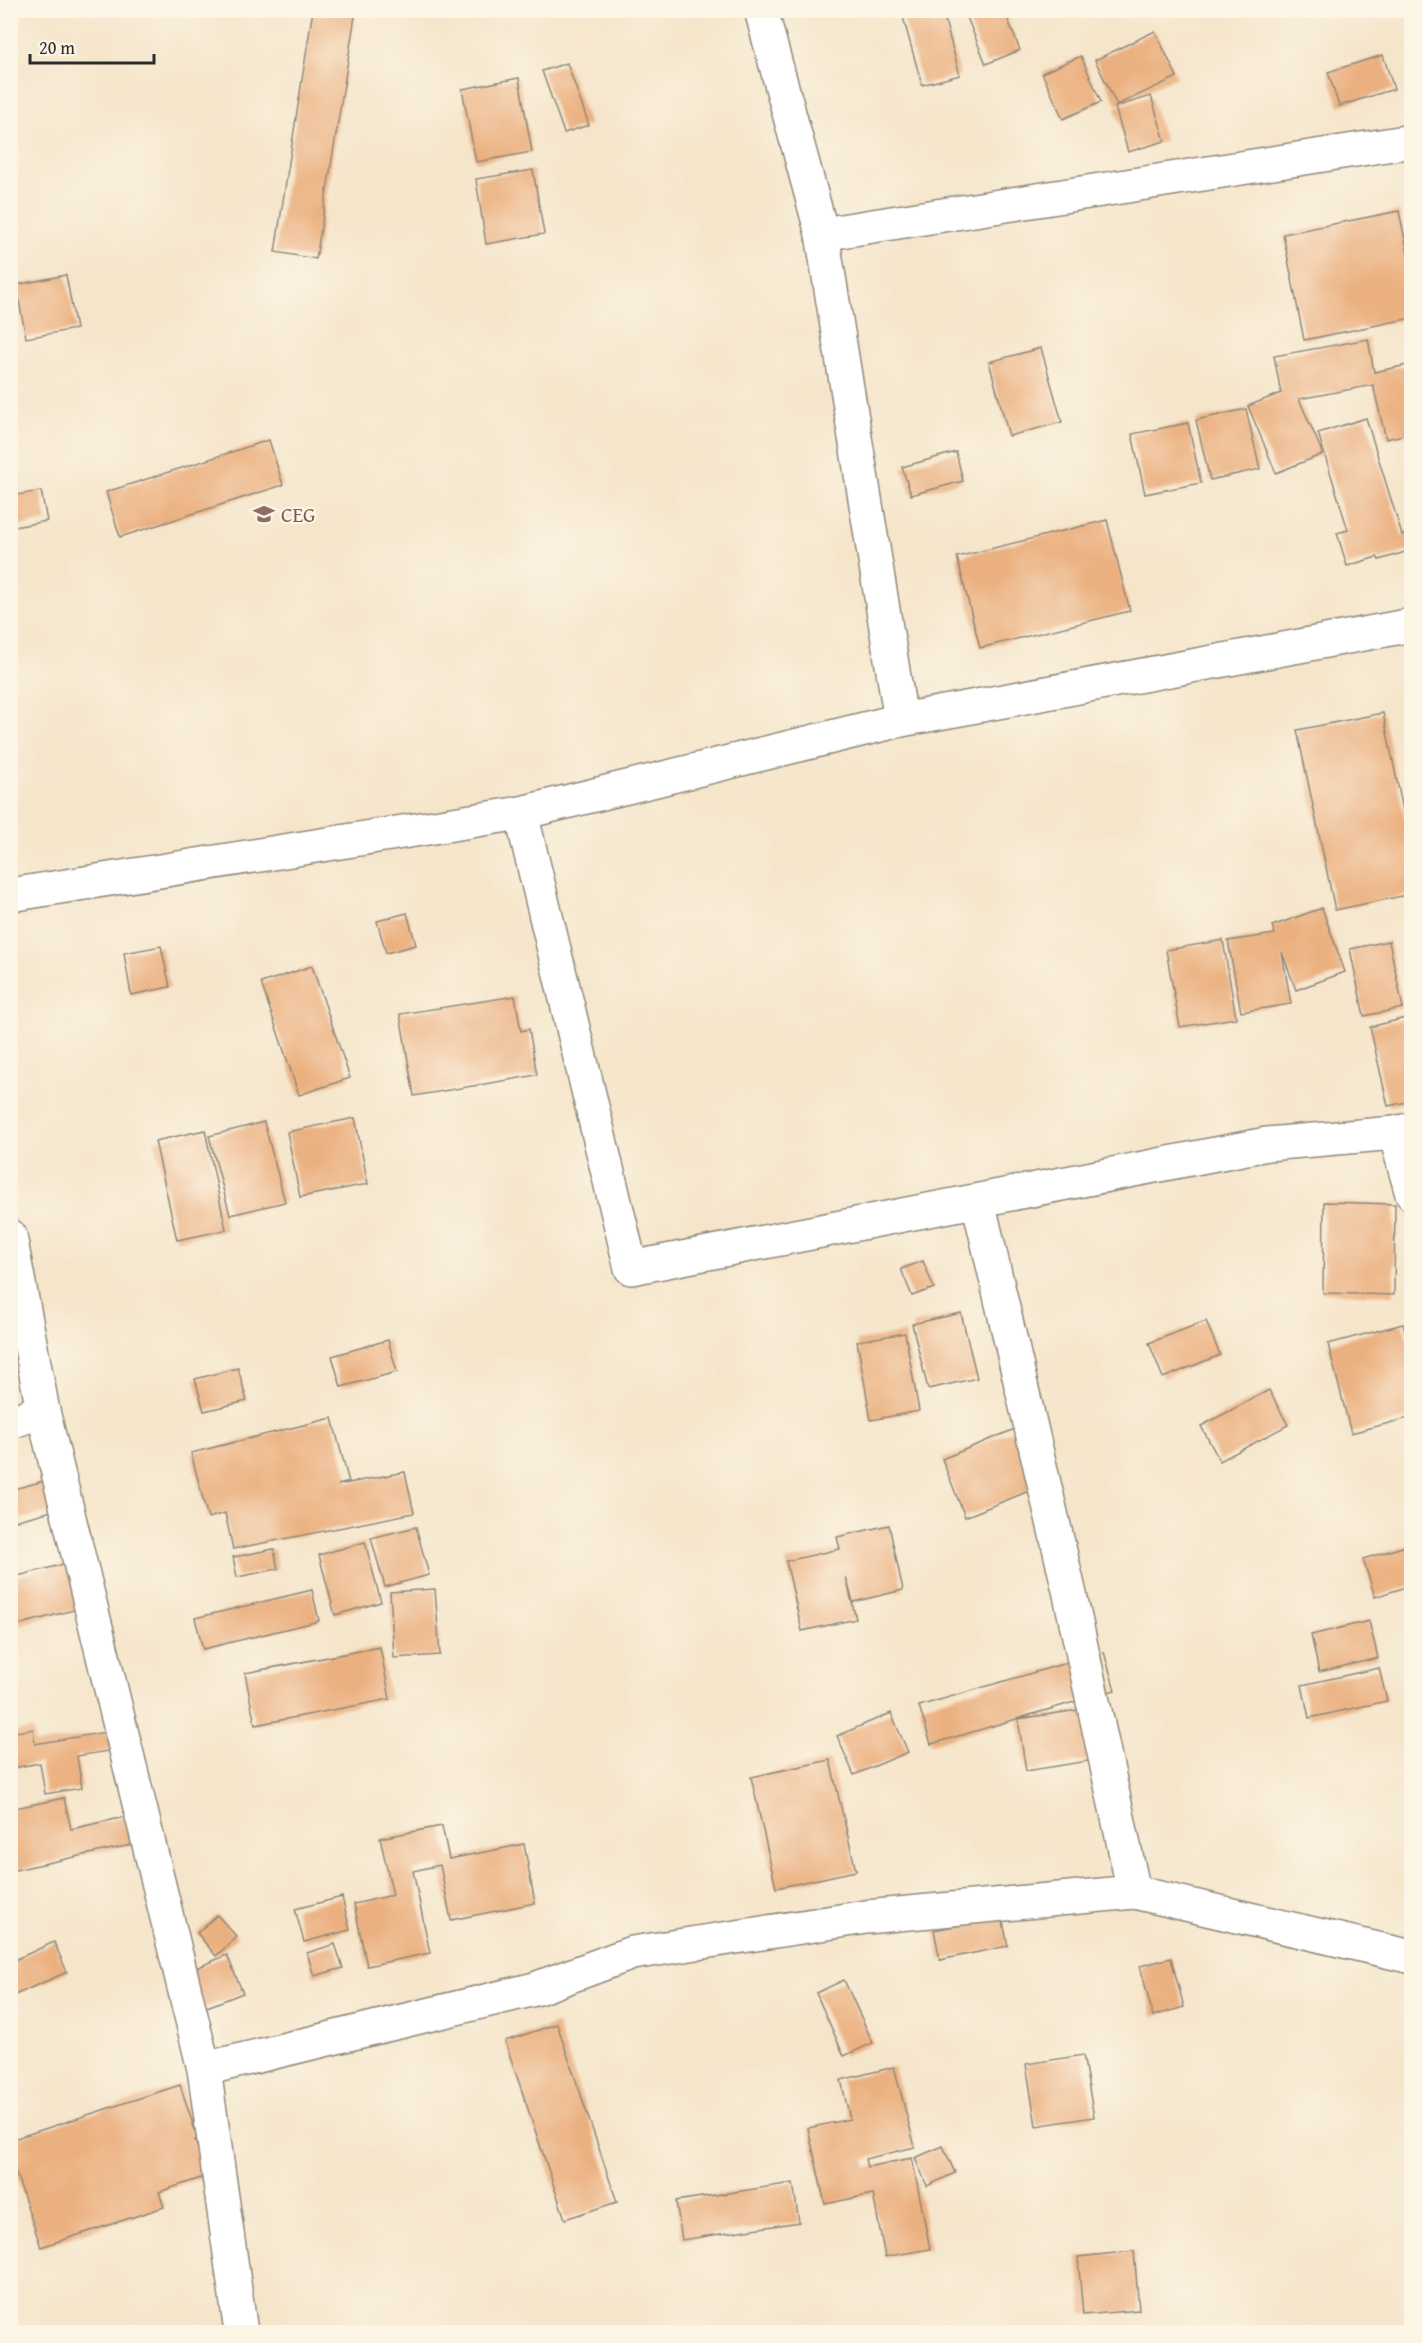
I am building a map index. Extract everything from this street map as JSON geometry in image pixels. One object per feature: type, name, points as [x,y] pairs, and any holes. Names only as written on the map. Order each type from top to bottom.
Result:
[{"type":"street","points":[[761,10],[822,234],[901,720]]},
{"type":"street","points":[[822,234],[1412,141]]},
{"type":"street","points":[[10,895],[520,813],[901,720],[1412,625]]},
{"type":"street","points":[[520,813],[631,1268],[1267,1143],[1403,1131],[1412,1194]]},
{"type":"street","points":[[978,1201],[1069,1590],[1134,1892]]},
{"type":"street","points":[[10,1236],[43,1412],[204,2069],[241,2332]]},
{"type":"street","points":[[10,1422],[43,1412]]},
{"type":"street","points":[[204,2069],[535,1989],[632,1953],[866,1917],[1134,1892],[1412,1957]]},
{"type":"building","points":[[313,10],[356,10],[316,259],[275,252]]},
{"type":"building","points":[[901,10],[942,10],[960,75],[922,85]]},
{"type":"building","points":[[964,10],[1004,10],[1020,50],[986,64]]},
{"type":"building","points":[[1155,31],[1177,77],[1117,105],[1095,60]]},
{"type":"building","points":[[1383,55],[1394,89],[1339,106],[1328,72]]},
{"type":"building","points":[[1081,56],[1101,102],[1063,119],[1042,73]]},
{"type":"building","points":[[567,63],[589,125],[564,133],[542,71]]},
{"type":"building","points":[[519,78],[532,152],[476,162],[462,89]]},
{"type":"building","points":[[1151,96],[1165,141],[1128,152],[1115,107]]},
{"type":"building","points":[[533,170],[544,234],[486,244],[476,179]]},
{"type":"building","points":[[1399,211],[1412,273],[1412,318],[1304,340],[1283,234]]},
{"type":"building","points":[[66,275],[76,329],[26,338],[16,285]]},
{"type":"building","points":[[1368,339],[1374,372],[1412,364],[1412,433],[1386,439],[1373,385],[1299,399],[1323,454],[1276,473],[1248,406],[1281,393],[1274,356]]},
{"type":"building","points":[[1041,348],[1062,422],[1009,436],[989,362]]},
{"type":"building","points":[[1246,409],[1260,469],[1210,480],[1196,420]]},
{"type":"building","points":[[1366,418],[1402,535],[1412,533],[1412,550],[1379,560],[1377,557],[1347,566],[1337,533],[1348,530],[1318,433]]},
{"type":"building","points":[[1188,423],[1201,483],[1145,494],[1132,434]]},
{"type":"building","points":[[269,440],[283,485],[120,537],[106,492]]},
{"type":"building","points":[[956,452],[963,481],[911,495],[902,467]]},
{"type":"building","points":[[41,491],[47,521],[14,527],[10,496]]},
{"type":"building","points":[[1107,520],[1130,611],[980,648],[957,557]]},
{"type":"building","points":[[1383,713],[1412,854],[1412,894],[1335,910],[1297,730]]},
{"type":"building","points":[[1322,908],[1345,972],[1296,990],[1282,952],[1291,1004],[1241,1012],[1228,941],[1275,934],[1272,926]]},
{"type":"building","points":[[407,913],[416,945],[386,953],[377,921]]},
{"type":"building","points":[[1223,940],[1236,1018],[1180,1027],[1166,950]]},
{"type":"building","points":[[1389,941],[1403,1008],[1364,1016],[1350,949]]},
{"type":"building","points":[[161,946],[170,987],[131,995],[124,953]]},
{"type":"building","points":[[312,966],[350,1078],[299,1095],[261,983]]},
{"type":"building","points":[[515,996],[521,1031],[529,1029],[537,1075],[414,1096],[400,1014]]},
{"type":"building","points":[[1409,1017],[1412,1025],[1412,1101],[1388,1106],[1370,1027]]},
{"type":"building","points":[[355,1118],[368,1184],[300,1197],[287,1132]]},
{"type":"building","points":[[264,1122],[285,1202],[230,1215],[209,1136]]},
{"type":"building","points":[[205,1130],[226,1230],[177,1240],[155,1141]]},
{"type":"building","points":[[1324,1202],[1395,1204],[1394,1295],[1323,1293]]},
{"type":"building","points":[[923,1261],[934,1288],[912,1296],[901,1269]]},
{"type":"building","points":[[961,1313],[977,1378],[928,1389],[912,1324]]},
{"type":"building","points":[[1206,1321],[1220,1355],[1163,1378],[1149,1343]]},
{"type":"building","points":[[1403,1324],[1412,1357],[1412,1417],[1351,1433],[1328,1344]]},
{"type":"building","points":[[905,1333],[919,1411],[871,1420],[857,1341]]},
{"type":"building","points":[[388,1340],[397,1372],[341,1387],[332,1356]]},
{"type":"building","points":[[238,1368],[247,1401],[204,1411],[195,1379]]},
{"type":"building","points":[[1269,1390],[1288,1425],[1220,1461],[1201,1426]]},
{"type":"building","points":[[332,1418],[349,1482],[338,1485],[405,1472],[414,1513],[233,1549],[225,1513],[208,1518],[191,1453]]},
{"type":"building","points":[[1015,1429],[1039,1487],[965,1517],[942,1459]]},
{"type":"building","points":[[63,1476],[71,1506],[10,1522],[10,1490]]},
{"type":"building","points":[[889,1525],[903,1590],[853,1602],[846,1577],[856,1619],[802,1631],[786,1561],[840,1549],[837,1537]]},
{"type":"building","points":[[416,1527],[429,1575],[385,1587],[371,1538]]},
{"type":"building","points":[[365,1542],[381,1602],[335,1615],[319,1555]]},
{"type":"building","points":[[1412,1544],[1412,1585],[1375,1597],[1363,1559]]},
{"type":"building","points":[[274,1549],[278,1569],[237,1577],[233,1557]]},
{"type":"building","points":[[84,1559],[96,1604],[10,1627],[10,1578]]},
{"type":"building","points":[[435,1589],[440,1655],[394,1658],[390,1592]]},
{"type":"building","points":[[312,1590],[319,1621],[203,1649],[195,1618]]},
{"type":"building","points":[[1369,1621],[1378,1658],[1319,1672],[1311,1635]]},
{"type":"building","points":[[380,1647],[390,1699],[255,1725],[245,1673]]},
{"type":"building","points":[[1104,1652],[1115,1690],[931,1744],[919,1706]]},
{"type":"building","points":[[1379,1668],[1387,1701],[1309,1718],[1302,1685]]},
{"type":"building","points":[[1105,1706],[1113,1757],[1026,1771],[1018,1719]]},
{"type":"building","points":[[891,1713],[908,1752],[854,1775],[837,1736]]},
{"type":"building","points":[[130,1728],[133,1747],[77,1756],[82,1788],[45,1794],[40,1763],[12,1768],[10,1733],[33,1729],[35,1744]]},
{"type":"building","points":[[830,1760],[856,1871],[776,1888],[751,1777]]},
{"type":"building","points":[[64,1798],[71,1829],[138,1814],[145,1842],[10,1871],[10,1809]]},
{"type":"building","points":[[442,1826],[449,1859],[524,1844],[535,1903],[451,1920],[440,1865],[413,1871],[430,1953],[367,1966],[354,1904],[393,1895],[380,1838]]},
{"type":"building","points":[[342,1897],[350,1930],[304,1942],[295,1909]]},
{"type":"building","points":[[217,1915],[237,1937],[216,1956],[197,1933]]},
{"type":"building","points":[[1002,1917],[1008,1946],[940,1960],[934,1930]]},
{"type":"building","points":[[54,1942],[67,1972],[10,1997],[10,1962]]},
{"type":"building","points":[[335,1944],[343,1968],[314,1976],[307,1953]]},
{"type":"building","points":[[227,1955],[243,1993],[202,2009],[187,1972]]},
{"type":"building","points":[[1171,1958],[1184,2007],[1153,2016],[1140,1966]]},
{"type":"building","points":[[844,1980],[873,2043],[844,2056],[816,1993]]},
{"type":"building","points":[[557,2024],[617,2202],[565,2219],[505,2041]]},
{"type":"building","points":[[1083,2055],[1094,2117],[1036,2126],[1026,2064]]},
{"type":"building","points":[[894,2067],[915,2147],[865,2159],[867,2167],[912,2158],[930,2249],[885,2257],[873,2194],[825,2204],[808,2128],[850,2119],[841,2080]]},
{"type":"building","points":[[180,2085],[198,2139],[195,2140],[207,2176],[159,2192],[164,2207],[41,2247],[10,2156],[10,2140]]},
{"type":"building","points":[[943,2146],[955,2173],[927,2186],[915,2158]]},
{"type":"building","points":[[793,2183],[799,2222],[682,2240],[676,2201]]},
{"type":"building","points":[[1134,2251],[1139,2310],[1083,2315],[1078,2257]]},
{"type":"place","name":"CEG","points":[[264,514]]}]
